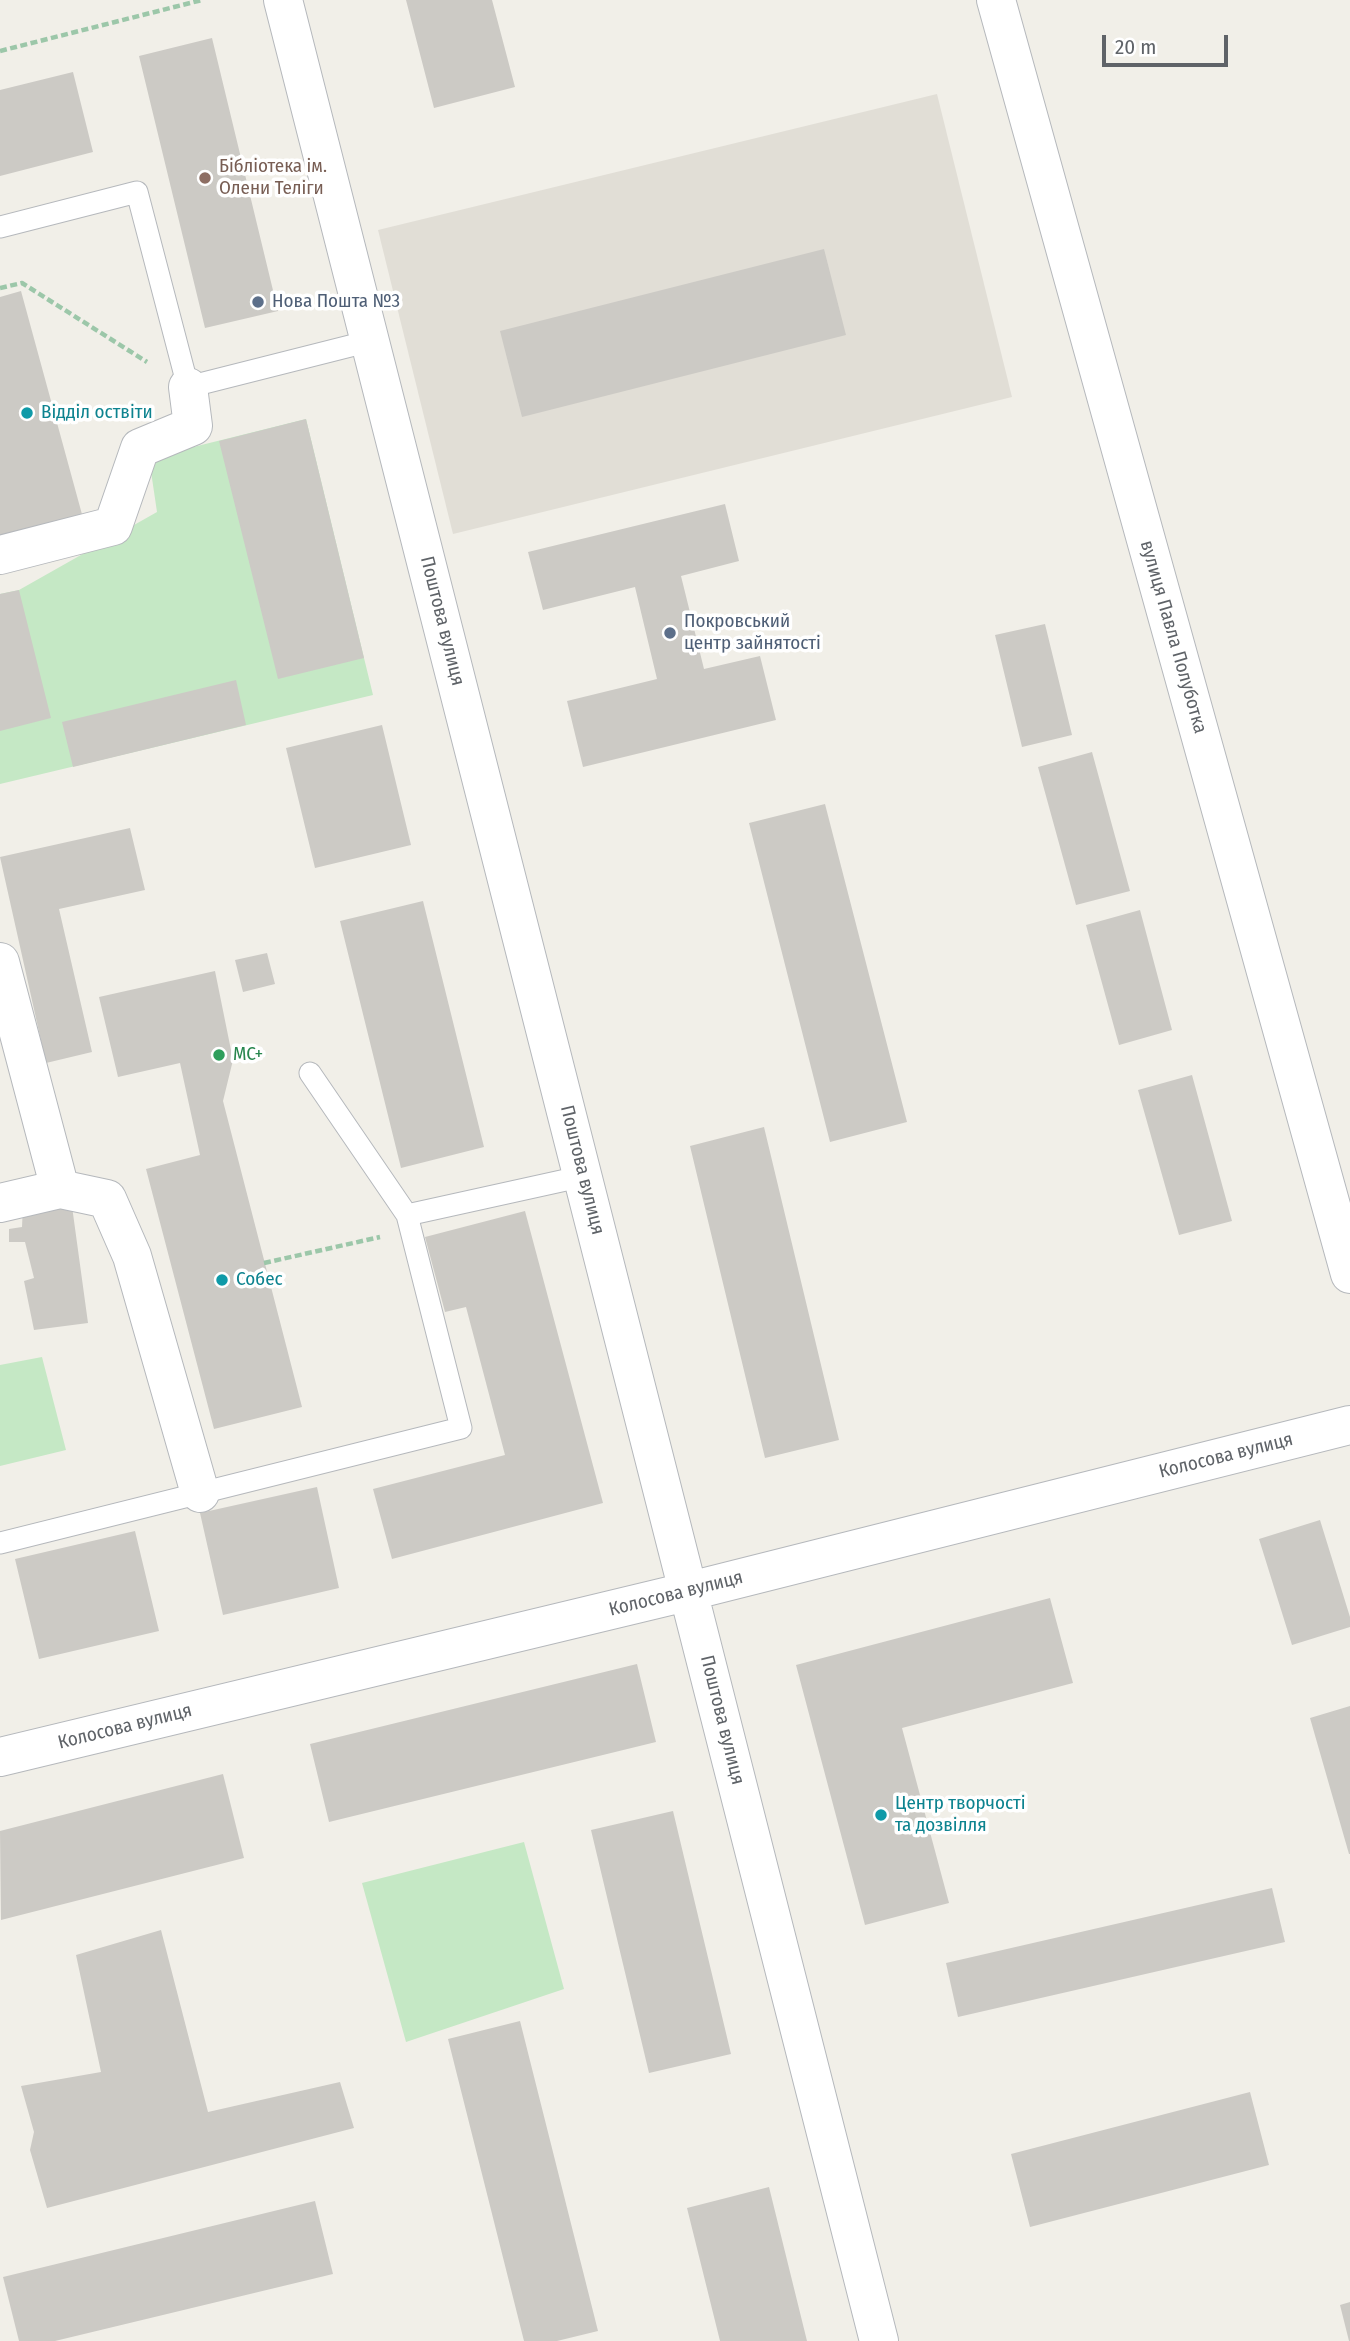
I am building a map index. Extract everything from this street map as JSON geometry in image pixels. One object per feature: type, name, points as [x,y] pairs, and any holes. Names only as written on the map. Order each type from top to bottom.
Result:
[{"type":"street","name":"Поштова вулиця","points":[[283,0],[879,2341]]},
{"type":"street","name":"вулиця Павла Полуботка","points":[[996,0],[1350,1274]]},
{"type":"street","points":[[0,555],[113,526],[140,448],[193,426],[188,387]]},
{"type":"street","points":[[0,962],[60,1189]]},
{"type":"street","points":[[0,1203],[60,1189],[107,1199],[132,1256],[200,1493]]},
{"type":"street","name":"Колосова вулиця","points":[[0,1757],[690,1591],[1350,1425]]},
{"type":"lane","points":[[0,227],[137,192],[188,387],[370,341]]},
{"type":"lane","points":[[0,1543],[461,1429],[409,1223],[310,1073]]},
{"type":"lane","points":[[409,1223],[584,1176]]},
{"type":"path","points":[[0,51],[202,0]]},
{"type":"path","points":[[0,288],[22,283],[188,387]]},
{"type":"path","points":[[264,1263],[409,1223]]},
{"type":"shaded area","points":[[937,94],[1012,397],[453,534],[378,230]]},
{"type":"green space","points":[[306,419],[373,695],[0,784],[0,594],[19,590],[157,512],[149,458]]},
{"type":"green space","points":[[42,1357],[66,1450],[0,1466],[0,1365]]},
{"type":"green space","points":[[524,1842],[564,1989],[406,2042],[362,1883]]},
{"type":"building","points":[[406,0],[492,0],[515,87],[434,108]]},
{"type":"building","points":[[212,38],[278,311],[205,328],[139,56]]},
{"type":"building","points":[[73,72],[93,152],[0,176],[0,90]]},
{"type":"building","points":[[824,249],[846,335],[522,417],[500,331]]},
{"type":"building","name":"Відділ оствіти","points":[[21,291],[86,529],[0,540],[0,297]]},
{"type":"building","points":[[306,419],[364,658],[278,679],[219,441]]},
{"type":"building","name":"Покровський центр зайнятості","points":[[725,504],[739,561],[681,576],[704,669],[760,656],[776,720],[583,767],[567,701],[657,679],[635,587],[543,610],[528,552]]},
{"type":"building","points":[[19,590],[51,718],[0,731],[0,594]]},
{"type":"building","points":[[1045,624],[1072,735],[1022,747],[995,635]]},
{"type":"building","points":[[236,680],[246,725],[73,767],[62,722]]},
{"type":"building","points":[[382,725],[411,845],[315,868],[286,748]]},
{"type":"building","points":[[1092,752],[1130,891],[1076,905],[1038,767]]},
{"type":"building","points":[[825,804],[907,1122],[830,1142],[749,823]]},
{"type":"building","points":[[130,828],[145,890],[59,909],[92,1052],[46,1063],[0,857]]},
{"type":"building","points":[[423,901],[484,1147],[401,1168],[340,921]]},
{"type":"building","points":[[1140,910],[1172,1030],[1119,1045],[1086,925]]},
{"type":"building","points":[[267,953],[275,984],[243,992],[235,960]]},
{"type":"building","name":"Собес","points":[[215,971],[233,1060],[223,1101],[302,1407],[214,1429],[146,1169],[200,1155],[180,1063],[118,1077],[99,997]]},
{"type":"building","points":[[1192,1075],[1232,1221],[1179,1235],[1138,1090]]},
{"type":"building","points":[[764,1127],[839,1440],[765,1458],[690,1146]]},
{"type":"building","points":[[71,1199],[88,1323],[34,1330],[24,1281],[34,1278],[25,1242],[9,1242],[9,1229],[22,1227],[23,1205]]},
{"type":"building","points":[[525,1211],[603,1503],[392,1559],[373,1489],[505,1455],[466,1307],[445,1312],[425,1237]]},
{"type":"building","points":[[317,1487],[339,1588],[223,1615],[200,1513]]},
{"type":"building","points":[[1320,1520],[1350,1617],[1350,1627],[1292,1645],[1259,1539]]},
{"type":"building","points":[[135,1531],[159,1631],[39,1659],[15,1559]]},
{"type":"building","name":"Центр творчості та дозвілля","points":[[1050,1598],[1073,1683],[902,1728],[949,1903],[865,1925],[796,1665]]},
{"type":"building","points":[[637,1664],[656,1742],[329,1822],[310,1744]]},
{"type":"building","points":[[1350,1706],[1350,1854],[1349,1854],[1310,1718]]},
{"type":"building","points":[[223,1774],[244,1858],[1,1920],[0,1831]]},
{"type":"building","points":[[673,1811],[731,2054],[649,2073],[591,1830]]},
{"type":"building","points":[[1272,1888],[1285,1942],[958,2017],[946,1963]]},
{"type":"building","points":[[161,1930],[208,2112],[340,2082],[354,2128],[47,2208],[30,2150],[34,2132],[21,2086],[101,2072],[76,1955]]},
{"type":"building","points":[[520,2021],[598,2331],[557,2341],[524,2341],[448,2039]]},
{"type":"building","points":[[1250,2092],[1269,2165],[1030,2227],[1011,2154]]},
{"type":"building","points":[[769,2187],[807,2341],[720,2341],[687,2208]]},
{"type":"building","points":[[315,2201],[333,2274],[55,2341],[19,2341],[3,2277]]},
{"type":"building","points":[[1350,2302],[1350,2341],[1349,2341],[1340,2305]]},
{"type":"place","name":"Бібліотека ім. Олени Теліги","points":[[205,178]]},
{"type":"place","name":"Нова Пошта №3","points":[[258,302]]},
{"type":"place","name":"Відділ оствіти","points":[[27,413]]},
{"type":"place","name":"Покровський центр зайнятості","points":[[670,633]]},
{"type":"place","name":"МС+","points":[[219,1055]]},
{"type":"place","name":"Собес","points":[[222,1280]]},
{"type":"place","name":"Центр творчості та дозвілля","points":[[881,1815]]}]
